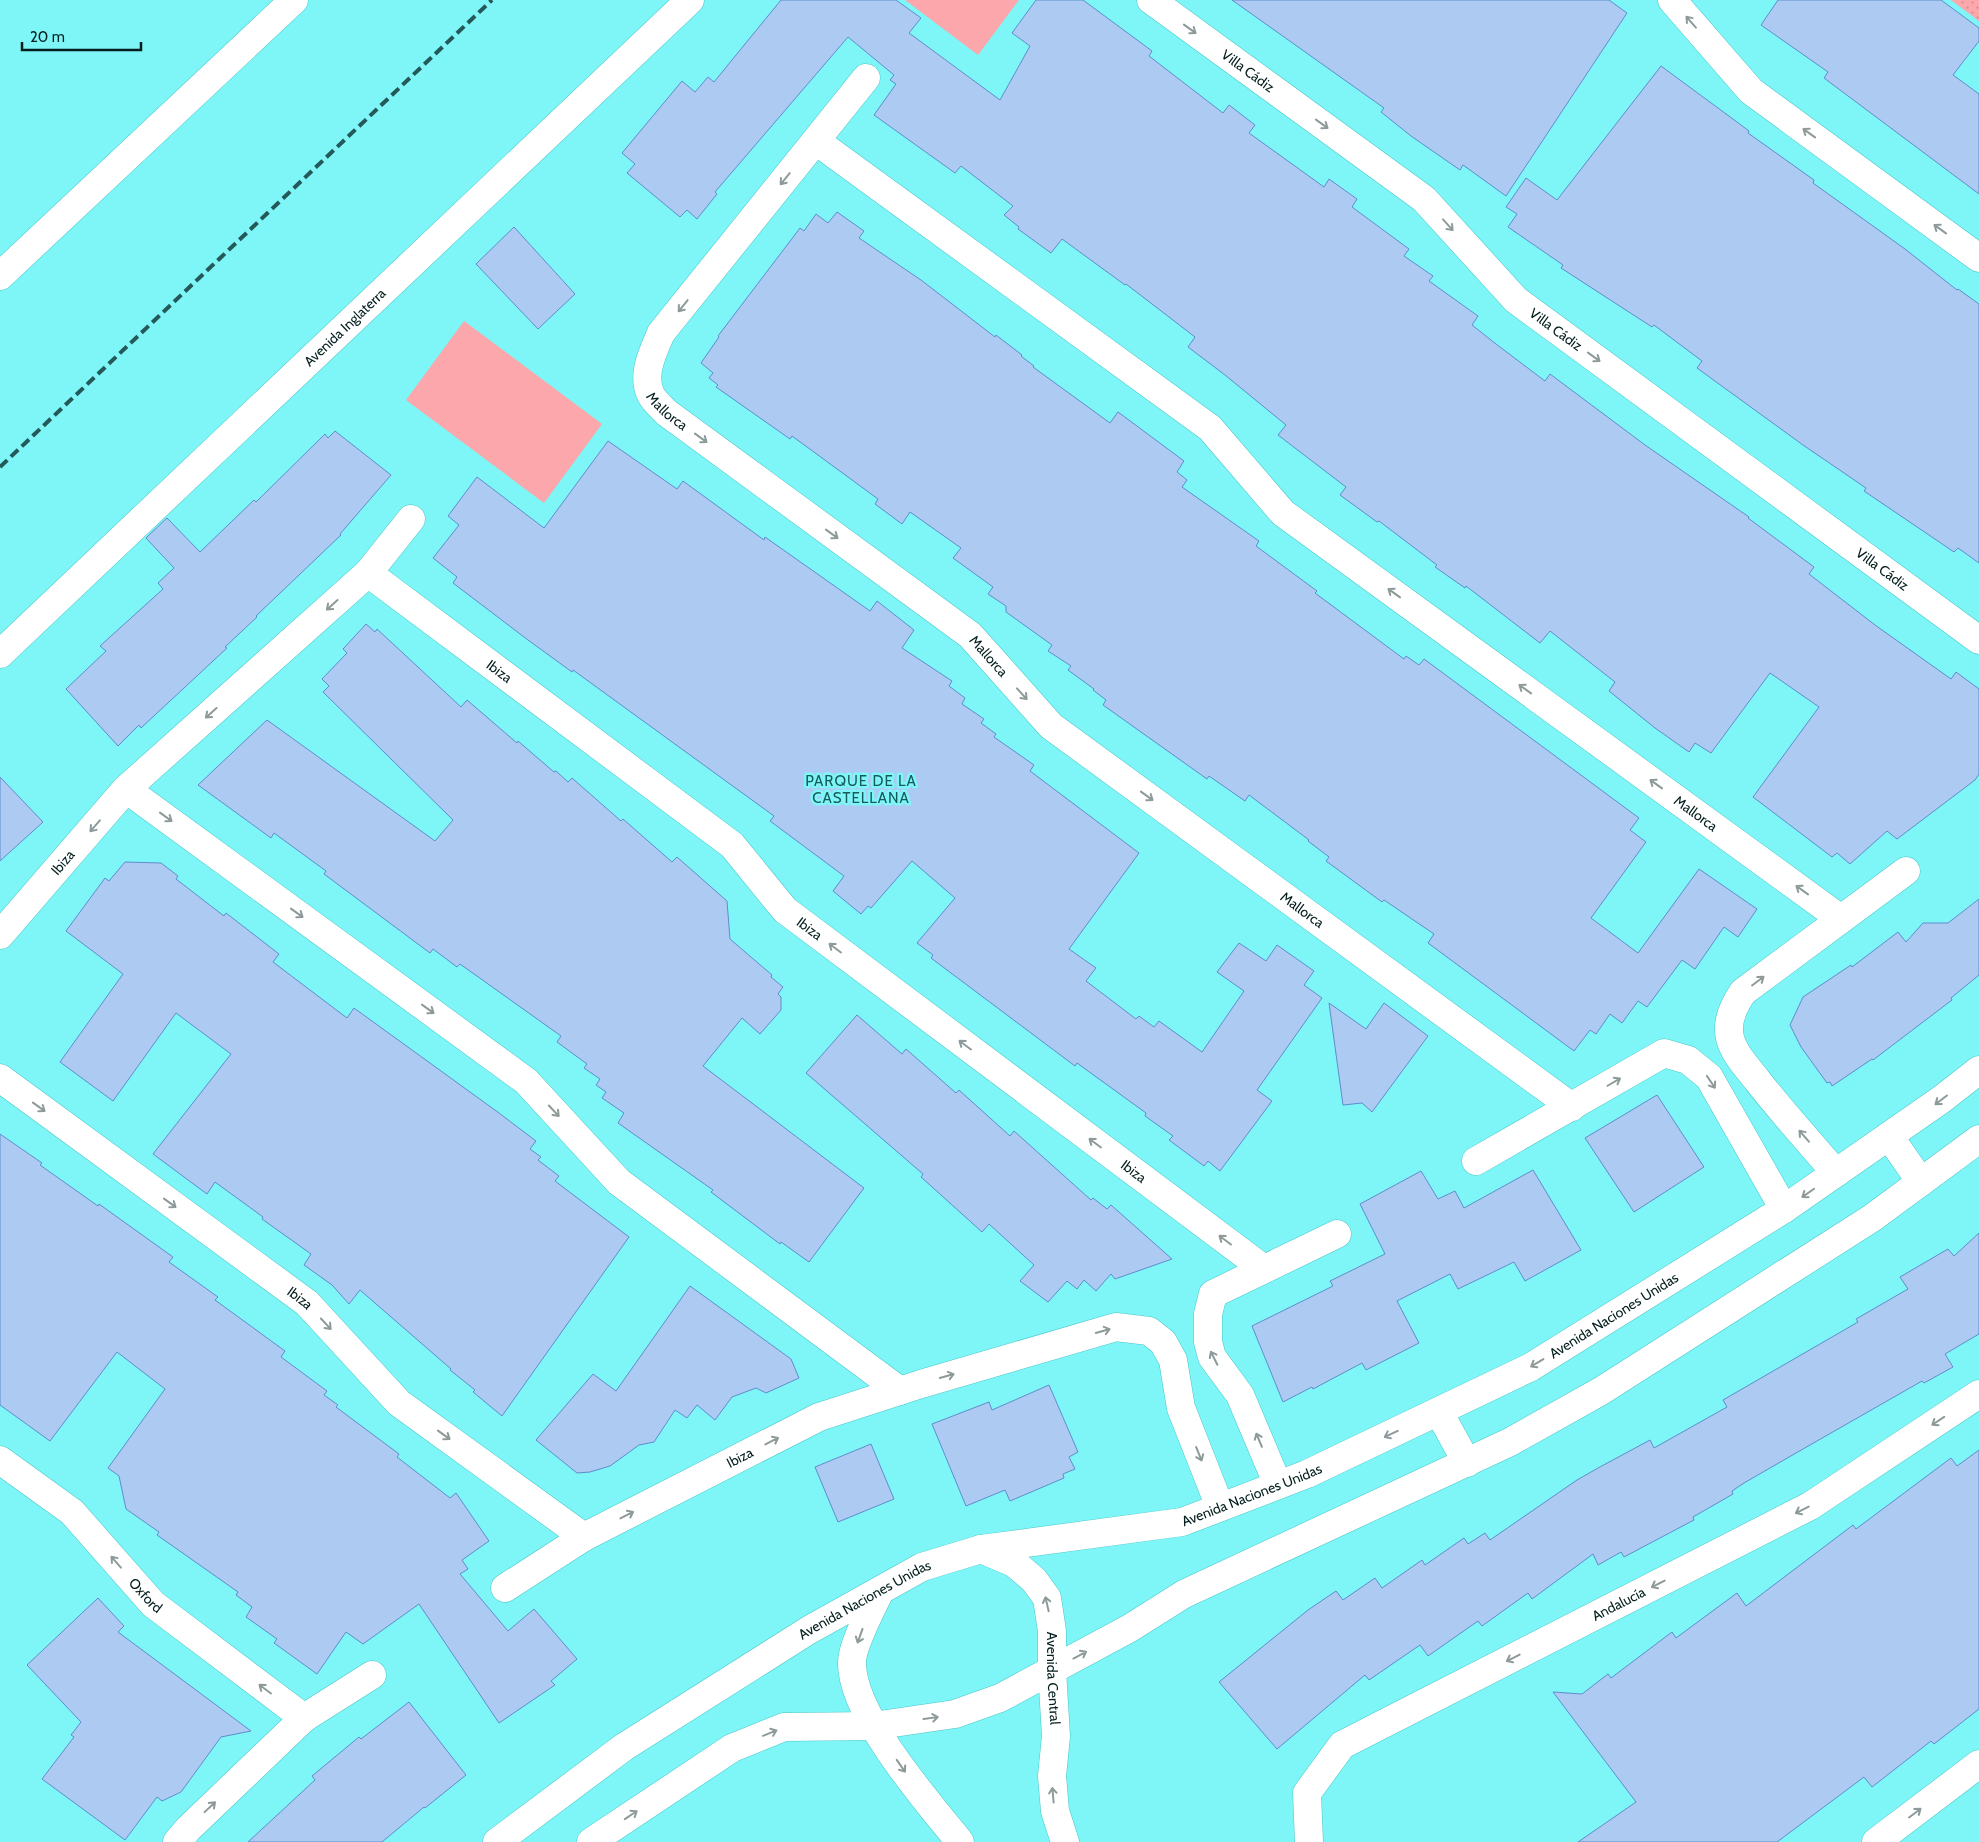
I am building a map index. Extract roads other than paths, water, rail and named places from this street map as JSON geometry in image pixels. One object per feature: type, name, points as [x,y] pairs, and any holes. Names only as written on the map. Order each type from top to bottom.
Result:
[{"type":"street","points":[[0,276],[294,0]]},
{"type":"street","name":"Avenida Inglaterra","points":[[0,654],[690,0]]},
{"type":"street","name":"Villa Cádiz","points":[[1151,0],[1424,199],[1516,300],[1979,640]]},
{"type":"street","points":[[1672,0],[1751,91],[1979,258]]},
{"type":"street","name":"Mallorca","points":[[866,78],[660,333],[650,359],[647,378],[651,395],[667,413],[970,635],[1052,726],[1572,1106]]},
{"type":"street","name":"Mallorca","points":[[816,141],[1210,428],[1284,513],[1841,919]]},
{"type":"street","name":"Ibiza","points":[[0,935],[126,789],[368,573],[411,518]]},
{"type":"street","name":"Ibiza","points":[[368,573],[732,845],[785,910],[1264,1269]]},
{"type":"street","points":[[126,789],[526,1081],[619,1182],[900,1391]]},
{"type":"street","points":[[1836,1173],[1770,1098],[1736,1053],[1730,1037],[1730,1019],[1736,1002],[1743,992],[1906,871]]},
{"type":"street","points":[[1476,1161],[1664,1053],[1688,1060],[1709,1077],[1784,1209]]},
{"type":"street","name":"Avenida Naciones Unidas","points":[[497,1842],[624,1747],[809,1630],[922,1567],[981,1549],[1182,1522],[1307,1474],[1531,1367],[1784,1209],[1942,1099],[1979,1070]]},
{"type":"street","name":"Ibiza","points":[[0,1078],[307,1303],[399,1403],[584,1537]]},
{"type":"street","points":[[1890,1136],[1921,1182]]},
{"type":"street","points":[[590,1842],[732,1748],[784,1727],[873,1726],[955,1714],[1000,1698],[1130,1628],[1184,1594],[1510,1442],[1601,1391],[1872,1218],[1979,1139]]},
{"type":"street","points":[[1278,1485],[1240,1395],[1212,1357],[1208,1342],[1208,1314],[1213,1294],[1338,1234]]},
{"type":"street","name":"Ibiza","points":[[505,1588],[584,1537],[819,1417],[900,1391],[1116,1328],[1149,1331],[1163,1342],[1173,1360],[1181,1408],[1220,1507]]},
{"type":"street","name":"Andalucía","points":[[1308,1842],[1307,1794],[1342,1745],[1810,1506],[1979,1394]]},
{"type":"street","points":[[1439,1412],[1468,1463]]},
{"type":"street","name":"Oxford","points":[[0,1460],[72,1512],[153,1604],[304,1718]]},
{"type":"street","name":"Avenida Central","points":[[981,1549],[1014,1563],[1034,1580],[1047,1598],[1052,1631],[1056,1736],[1052,1776],[1055,1811],[1065,1842]]},
{"type":"street","points":[[880,1591],[860,1633],[852,1661],[857,1690],[873,1726],[920,1793],[960,1842]]},
{"type":"street","points":[[177,1842],[188,1828],[304,1718],[372,1675]]},
{"type":"street","points":[[1876,1842],[1979,1764]]},
{"type":"railway","points":[[0,467],[492,0]]},
{"type":"district","name":"PARQUE DE LA CASTELLANA","points":[[861,790]]}]
